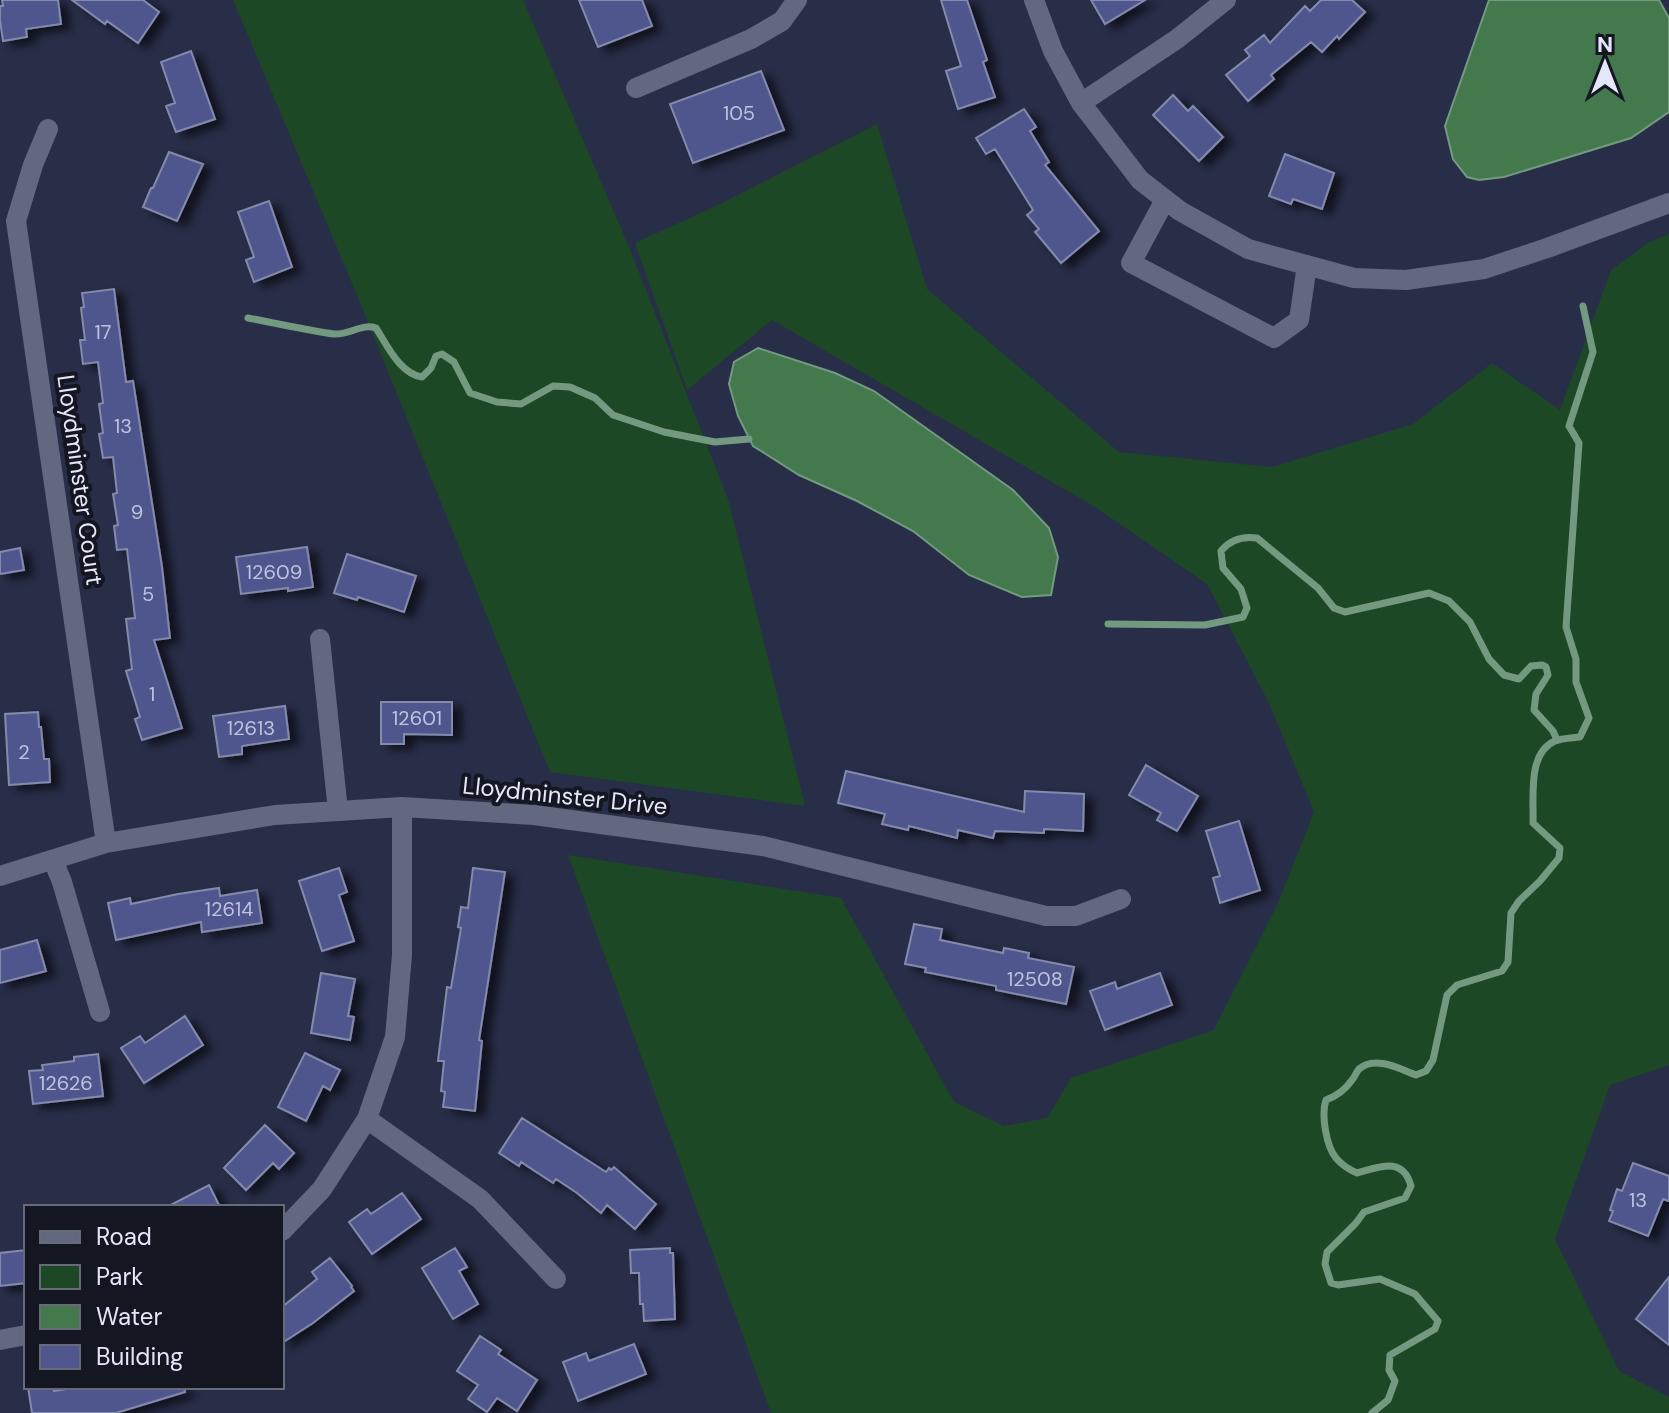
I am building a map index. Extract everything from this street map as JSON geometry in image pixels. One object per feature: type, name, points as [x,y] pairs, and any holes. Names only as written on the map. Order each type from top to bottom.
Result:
[{"type":"street","points":[[636,88],[751,39],[782,21],[797,0]]},
{"type":"street","points":[[1034,0],[1053,51],[1081,103],[1140,180],[1180,211],[1248,249],[1354,278],[1406,280],[1484,269],[1669,203]]},
{"type":"street","points":[[1081,103],[1177,39],[1226,0]]},
{"type":"street","name":"Lloydminster Court","points":[[48,129],[16,221],[106,843]]},
{"type":"street","points":[[1165,200],[1131,263],[1274,338],[1299,320],[1307,265]]},
{"type":"street","points":[[320,639],[338,811]]},
{"type":"street","points":[[284,1229],[322,1189],[367,1119],[395,1037],[402,955],[402,807]]},
{"type":"street","name":"Lloydminster Drive","points":[[0,876],[106,843],[275,815],[402,807],[534,815],[763,846],[1046,916],[1076,916],[1121,899]]},
{"type":"street","points":[[53,860],[100,1012]]},
{"type":"street","points":[[367,1119],[480,1199],[556,1279]]},
{"type":"street","points":[[0,1340],[24,1335]]},
{"type":"green space","points":[[233,0],[523,0],[629,247],[728,499],[805,806],[550,772],[359,300]]},
{"type":"green space","points":[[877,124],[927,289],[1119,452],[1272,467],[1413,424],[1492,363],[1560,410],[1611,270],[1649,242],[1669,234],[1669,1065],[1610,1085],[1555,1239],[1619,1371],[1669,1397],[1669,1413],[771,1413],[568,855],[841,898],[954,1102],[1004,1126],[1047,1118],[1071,1078],[1214,1030],[1278,903],[1314,812],[1269,703],[1207,584],[1095,507],[772,320],[687,390],[635,243],[722,203]]},
{"type":"water","points":[[1489,0],[1659,0],[1669,18],[1669,112],[1631,138],[1504,177],[1479,180],[1467,177],[1453,159],[1445,126]]},
{"type":"water","points":[[758,348],[835,373],[874,391],[1013,490],[1049,528],[1058,557],[1051,595],[1022,597],[969,575],[913,531],[799,475],[753,446],[738,416],[729,384],[734,362]]},
{"type":"building","points":[[2,0],[58,0],[61,24],[26,29],[27,37],[3,41],[0,20]]},
{"type":"building","points":[[72,0],[143,0],[159,12],[138,43]]},
{"type":"building","points":[[579,0],[642,0],[652,26],[598,47]]},
{"type":"building","points":[[941,0],[967,0],[987,60],[983,62],[995,97],[958,109],[946,71],[961,66]]},
{"type":"building","points":[[1091,0],[1145,0],[1105,24]]},
{"type":"building","points":[[1321,0],[1352,0],[1365,12],[1322,52],[1311,42],[1271,75],[1274,79],[1248,101],[1226,75],[1250,56],[1245,50],[1264,35],[1270,43],[1305,6],[1310,11]]},
{"type":"building","points":[[191,51],[215,119],[176,132],[166,106],[175,103],[161,62]]},
{"type":"building","points":[[761,71],[784,130],[693,163],[670,104]]},
{"type":"building","points":[[1173,95],[1188,111],[1193,106],[1223,137],[1199,161],[1153,115]]},
{"type":"building","points":[[1024,109],[1036,127],[1030,131],[1049,162],[1045,165],[1099,231],[1061,263],[1035,232],[1039,229],[1027,215],[1033,210],[995,149],[986,154],[976,138]]},
{"type":"building","points":[[169,152],[203,164],[177,221],[143,207]]},
{"type":"building","points":[[1285,154],[1334,173],[1322,209],[1293,199],[1291,204],[1269,196]]},
{"type":"building","points":[[269,201],[292,267],[254,282],[246,260],[254,257],[238,212]]},
{"type":"building","points":[[114,289],[126,382],[133,381],[162,567],[170,638],[154,640],[182,728],[142,740],[135,719],[140,717],[126,671],[132,669],[126,619],[135,618],[127,549],[117,550],[114,526],[118,525],[113,494],[117,493],[113,457],[103,458],[99,434],[103,433],[99,404],[103,403],[98,362],[83,364],[80,340],[85,340],[82,293]]},
{"type":"building","points":[[307,547],[313,587],[241,594],[236,557]]},
{"type":"building","points":[[20,548],[24,570],[0,574],[0,552]]},
{"type":"building","points":[[347,554],[416,576],[404,612],[358,597],[357,600],[334,593]]},
{"type":"building","points":[[381,702],[452,702],[452,735],[404,734],[404,744],[381,744]]},
{"type":"building","points":[[285,706],[289,739],[242,746],[242,754],[219,757],[213,716]]},
{"type":"building","points":[[38,712],[44,759],[49,759],[50,782],[9,785],[5,714]]},
{"type":"building","points":[[1146,765],[1198,796],[1177,831],[1157,820],[1161,813],[1129,795]]},
{"type":"building","points":[[846,771],[1024,812],[1025,791],[1084,794],[1083,831],[995,831],[993,838],[958,830],[957,838],[909,826],[908,830],[882,824],[885,814],[838,803]]},
{"type":"building","points":[[1239,821],[1260,890],[1220,903],[1213,878],[1220,876],[1206,831]]},
{"type":"building","points":[[339,868],[347,892],[339,895],[354,941],[322,951],[299,881]]},
{"type":"building","points":[[473,868],[505,872],[479,1040],[482,1041],[475,1111],[443,1107],[444,1061],[438,1061],[447,987],[451,988],[461,928],[458,927],[461,907],[468,908]]},
{"type":"building","points":[[219,888],[220,896],[257,890],[262,923],[202,932],[201,922],[116,940],[108,903],[130,898],[131,904]]},
{"type":"building","points":[[914,924],[942,929],[940,940],[1003,953],[1004,948],[1029,953],[1028,958],[1074,967],[1066,1004],[996,990],[996,986],[925,972],[926,968],[905,964]]},
{"type":"building","points":[[37,940],[46,971],[0,983],[0,950]]},
{"type":"building","points":[[321,973],[355,979],[348,1016],[354,1017],[350,1040],[311,1033]]},
{"type":"building","points":[[1160,973],[1172,1005],[1105,1030],[1090,991],[1115,982],[1117,989]]},
{"type":"building","points":[[185,1016],[203,1045],[144,1083],[121,1048],[140,1036],[145,1043]]},
{"type":"building","points":[[305,1053],[340,1070],[330,1090],[323,1086],[306,1121],[278,1107]]},
{"type":"building","points":[[98,1054],[103,1096],[33,1104],[29,1071],[43,1070],[42,1065],[74,1061],[74,1057]]},
{"type":"building","points":[[522,1118],[606,1172],[614,1167],[656,1204],[635,1229],[607,1205],[601,1213],[556,1179],[553,1183],[521,1162],[519,1166],[499,1153]]},
{"type":"building","points":[[265,1125],[294,1153],[279,1169],[273,1163],[246,1190],[224,1168]]},
{"type":"building","points":[[1633,1163],[1669,1176],[1669,1201],[1663,1199],[1648,1236],[1609,1221],[1617,1189],[1622,1191]]},
{"type":"building","points":[[209,1185],[219,1205],[171,1205]]},
{"type":"building","points":[[402,1193],[421,1219],[372,1254],[349,1222],[367,1209],[371,1214]]},
{"type":"building","points":[[455,1248],[467,1267],[459,1271],[478,1304],[453,1319],[422,1268]]},
{"type":"building","points":[[670,1248],[670,1253],[673,1253],[675,1319],[644,1321],[639,1273],[631,1273],[630,1250]]},
{"type":"building","points":[[24,1250],[24,1283],[0,1286],[0,1253]]},
{"type":"building","points":[[330,1258],[354,1291],[284,1342],[284,1305],[317,1279],[312,1272]]},
{"type":"building","points":[[1669,1277],[1669,1345],[1636,1319]]},
{"type":"building","points":[[480,1336],[501,1350],[498,1354],[537,1380],[517,1411],[497,1398],[487,1412],[468,1399],[478,1385],[457,1371]]},
{"type":"building","points":[[634,1344],[646,1374],[578,1401],[563,1362],[586,1353],[589,1361]]},
{"type":"building","points":[[28,1389],[184,1389],[185,1392],[116,1413],[32,1413]]},
{"type":"waterway","points":[[1372,1413],[1388,1400],[1395,1381],[1389,1370],[1390,1355],[1435,1329],[1438,1321],[1415,1294],[1380,1279],[1338,1285],[1331,1283],[1325,1264],[1327,1252],[1364,1212],[1405,1198],[1411,1186],[1402,1170],[1396,1167],[1357,1173],[1336,1158],[1324,1121],[1326,1100],[1344,1090],[1365,1065],[1388,1064],[1416,1075],[1426,1071],[1433,1060],[1447,995],[1457,985],[1502,971],[1508,962],[1511,913],[1559,858],[1560,848],[1533,823],[1533,789],[1536,766],[1546,747],[1558,740],[1580,737],[1589,718],[1576,682],[1576,659],[1566,627],[1579,443],[1569,426],[1593,352],[1583,306]]},
{"type":"waterway","points":[[248,318],[334,334],[366,327],[376,328],[395,358],[414,375],[422,377],[431,368],[436,356],[442,354],[454,362],[470,393],[497,402],[521,404],[553,386],[570,387],[595,398],[613,415],[664,432],[715,442],[749,439]]},
{"type":"waterway","points":[[1108,624],[1205,625],[1243,617],[1247,608],[1241,589],[1223,568],[1221,551],[1237,540],[1257,538],[1318,588],[1334,608],[1345,612],[1429,593],[1449,601],[1470,622],[1489,659],[1504,675],[1519,679],[1531,666],[1546,667],[1548,675],[1536,694],[1534,710],[1557,740]]}]
